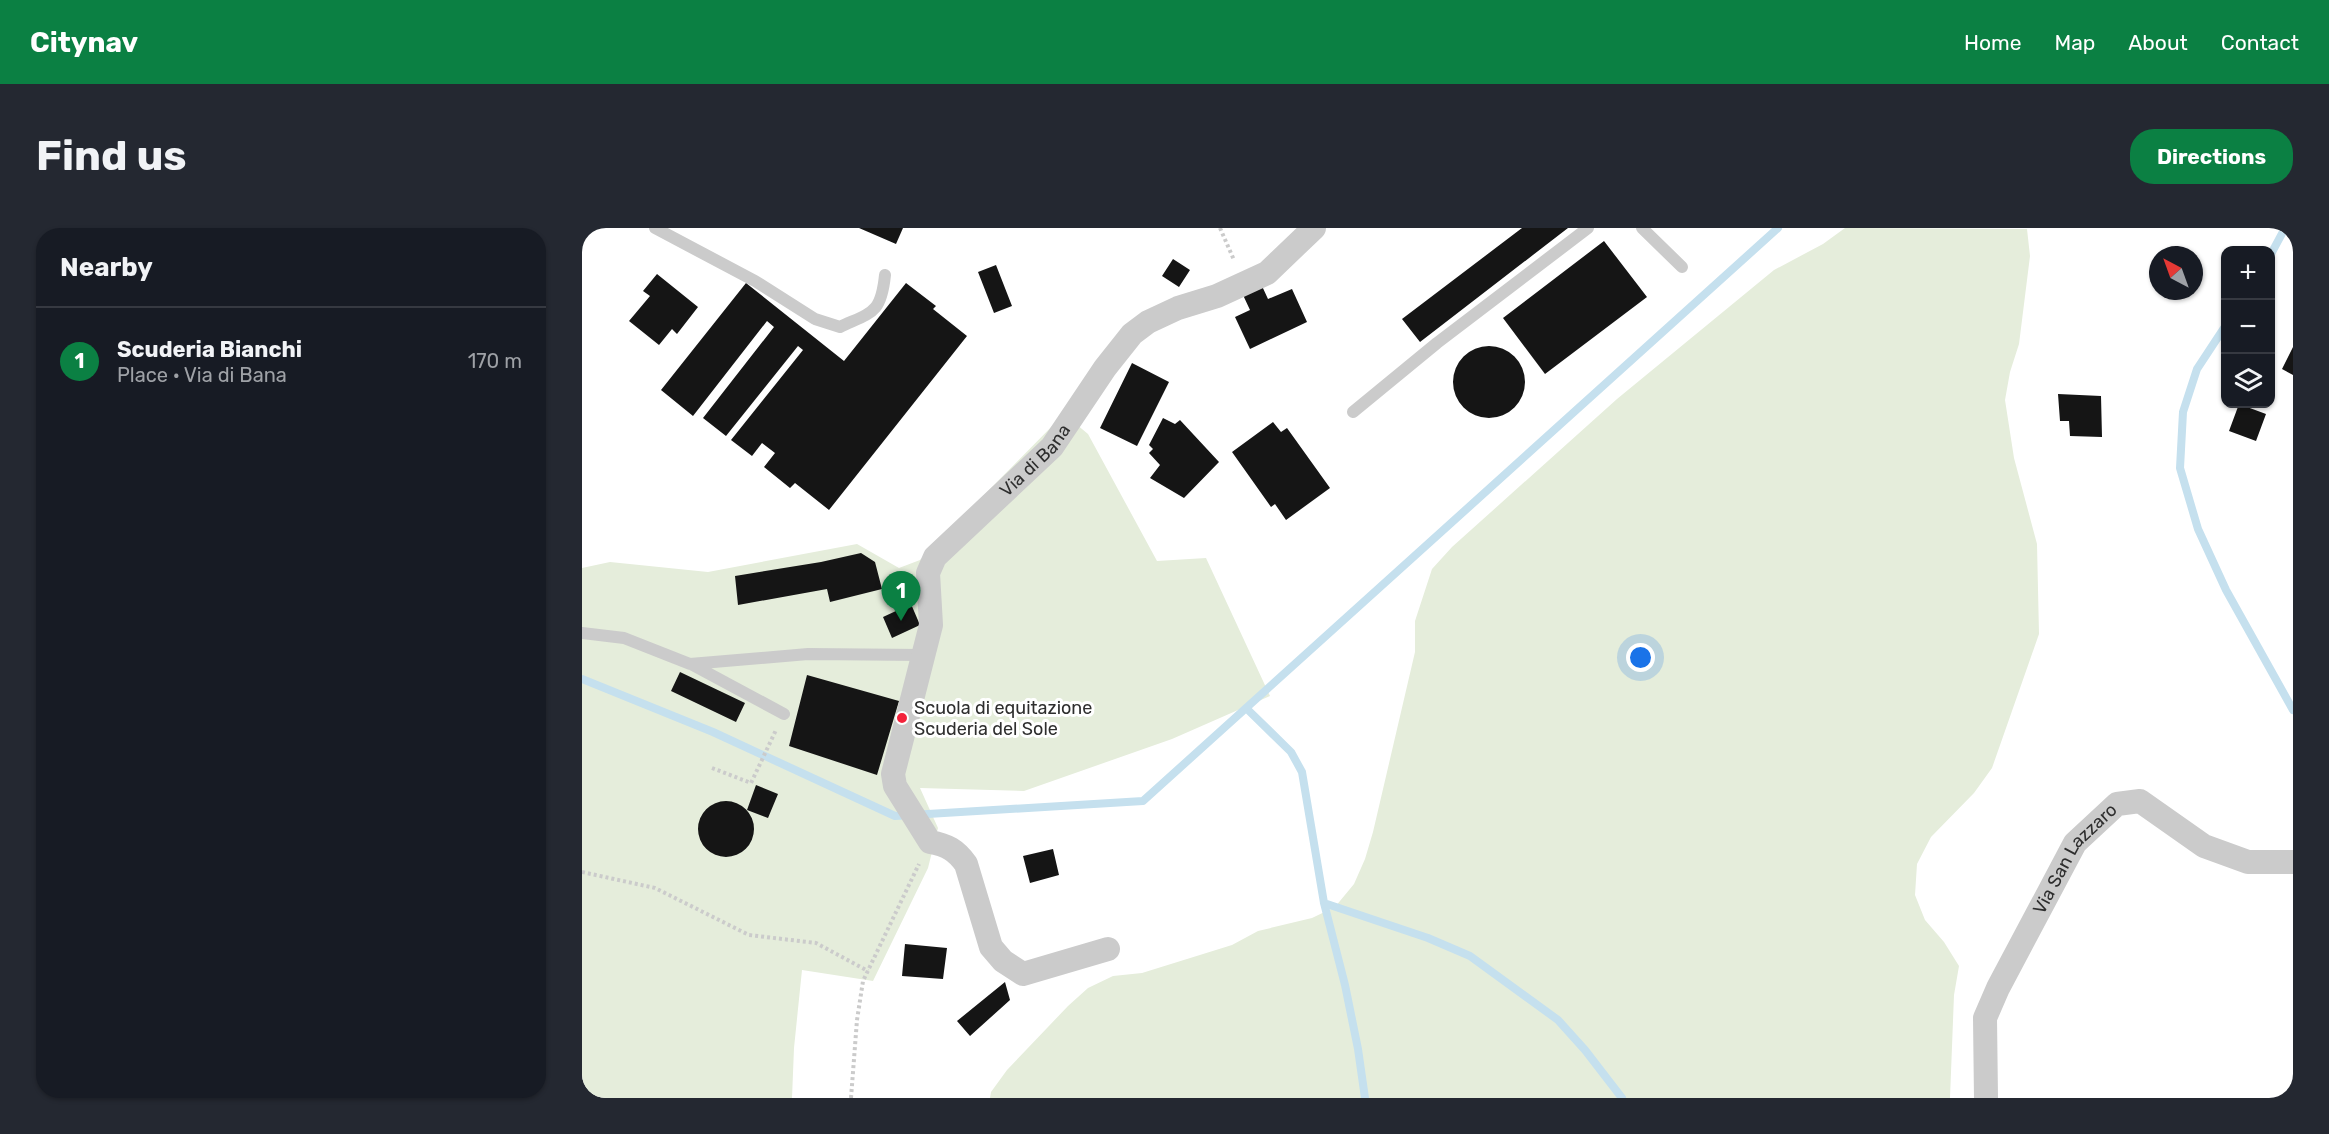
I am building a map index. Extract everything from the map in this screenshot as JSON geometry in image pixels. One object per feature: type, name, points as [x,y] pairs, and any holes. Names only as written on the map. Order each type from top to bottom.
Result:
[{"type":"street","name":"Via di Bana","points":[[925,851],[895,786],[893,774],[931,625],[928,573],[935,557],[1052,447],[1105,368],[1132,334],[1148,322],[1267,273],[1314,228]]},
{"type":"street","name":"Via San Lazzaro","points":[[1986,1098],[1985,1018],[1998,988],[2075,843],[2116,804],[2140,801],[2204,846],[2248,862],[2293,862]]},
{"type":"street","points":[[925,851],[946,845],[958,853],[966,864],[991,947],[1003,961],[1023,974],[1107,949]]},
{"type":"lane","points":[[655,228],[755,281],[815,319],[840,327],[872,312],[883,297],[885,276]]},
{"type":"lane","points":[[1353,412],[1437,343],[1588,228]]},
{"type":"lane","points":[[1642,228],[1682,267]]},
{"type":"lane","points":[[582,633],[624,638],[690,664],[784,714]]},
{"type":"lane","points":[[690,664],[808,654],[923,655]]},
{"type":"path","points":[[1220,228],[1244,283]]},
{"type":"path","points":[[712,768],[751,783],[772,738]]},
{"type":"path","points":[[851,1098],[856,1020],[863,981],[925,851]]},
{"type":"path","points":[[582,872],[655,888],[749,934],[816,944],[868,971]]},
{"type":"green space","points":[[1845,228],[2027,229],[2030,256],[2019,344],[2010,372],[2005,400],[2014,458],[2037,544],[2039,634],[1992,768],[1974,793],[1931,837],[1917,864],[1915,895],[1925,920],[1944,942],[1959,966],[1954,995],[1950,1098],[990,1098],[991,1092],[1007,1070],[1088,988],[1113,976],[1142,973],[1232,945],[1258,931],[1312,918],[1335,907],[1354,884],[1373,832],[1415,652],[1415,621],[1432,569],[1452,547],[1617,399],[1774,270],[1823,244]]},
{"type":"green space","name":"Scuola di equitazione Scuderia del Sole","points":[[1064,414],[1088,434],[1157,561],[1206,558],[1270,696],[1172,739],[1024,791],[920,788],[938,828],[928,868],[873,981],[802,970],[794,1048],[792,1098],[582,1098],[582,568],[610,562],[708,572],[857,544],[899,568],[920,560]]},
{"type":"building","points":[[859,228],[903,228],[896,244]]},
{"type":"building","points":[[1522,228],[1568,228],[1420,342],[1402,319]]},
{"type":"building","points":[[1604,241],[1647,297],[1545,374],[1503,318]]},
{"type":"building","points":[[1173,259],[1190,270],[1179,287],[1162,276]]},
{"type":"building","points":[[996,265],[1012,306],[994,313],[978,272]]},
{"type":"building","points":[[657,274],[698,307],[677,334],[672,329],[659,345],[629,321],[650,296],[643,291]]},
{"type":"building","points":[[746,283],[844,361],[906,283],[936,306],[933,309],[967,336],[829,510],[795,483],[790,488],[764,467],[775,453],[762,443],[752,456],[731,440],[803,350],[798,346],[726,436],[703,418],[774,327],[767,321],[693,416],[661,390]]},
{"type":"building","points":[[1262,286],[1268,299],[1292,289],[1307,322],[1250,349],[1235,317],[1250,310],[1243,295]]},
{"type":"building","points":[[1496,346],[1515,356],[1523,368],[1525,382],[1523,396],[1515,408],[1503,416],[1482,418],[1463,408],[1455,396],[1453,375],[1463,356],[1475,348]]},
{"type":"building","points":[[2293,347],[2293,375],[2282,369]]},
{"type":"building","points":[[1132,363],[1169,382],[1137,446],[1100,428]]},
{"type":"building","points":[[2058,394],[2101,396],[2102,437],[2070,436],[2069,421],[2060,421]]},
{"type":"building","points":[[2238,408],[2250,408],[2266,414],[2256,441],[2229,431]]},
{"type":"building","points":[[1163,418],[1175,424],[1180,420],[1219,462],[1184,498],[1150,478],[1160,465],[1149,453],[1153,449],[1149,445]]},
{"type":"building","points":[[1273,422],[1281,432],[1287,428],[1330,488],[1286,520],[1275,504],[1271,507],[1232,452]]},
{"type":"building","points":[[861,553],[875,562],[882,589],[830,602],[827,589],[738,605],[735,576]]},
{"type":"building","points":[[911,604],[920,625],[892,638],[883,617]]},
{"type":"building","points":[[680,672],[745,703],[736,722],[671,691]]},
{"type":"building","points":[[807,675],[899,701],[877,775],[789,746]]},
{"type":"building","points":[[756,785],[778,794],[768,818],[747,810]]},
{"type":"building","points":[[726,801],[737,803],[746,809],[752,818],[754,829],[752,840],[746,849],[737,855],[726,857],[715,855],[706,849],[700,840],[698,829],[700,818],[706,809],[715,803]]},
{"type":"building","points":[[1053,849],[1059,875],[1030,883],[1023,856]]},
{"type":"building","points":[[905,944],[947,948],[943,979],[902,976]]},
{"type":"building","points":[[1005,982],[1010,1000],[970,1036],[957,1021]]},
{"type":"waterway","points":[[582,679],[713,732],[895,816],[1143,801],[1778,228]]},
{"type":"waterway","points":[[2275,247],[2285,228]]},
{"type":"waterway","points":[[2221,333],[2197,369],[2183,412],[2180,468],[2198,529],[2226,590],[2293,710]]},
{"type":"waterway","points":[[1246,708],[1291,752],[1302,772],[1324,903],[1345,985],[1365,1098]]},
{"type":"waterway","points":[[1324,903],[1428,938],[1470,956],[1558,1020],[1585,1050],[1622,1098]]},
{"type":"place","name":"Scuderia Bianchi","points":[[901,621]]},
{"type":"place","name":"Scuola di equitazione Scuderia del Sole","points":[[902,718]]}]
